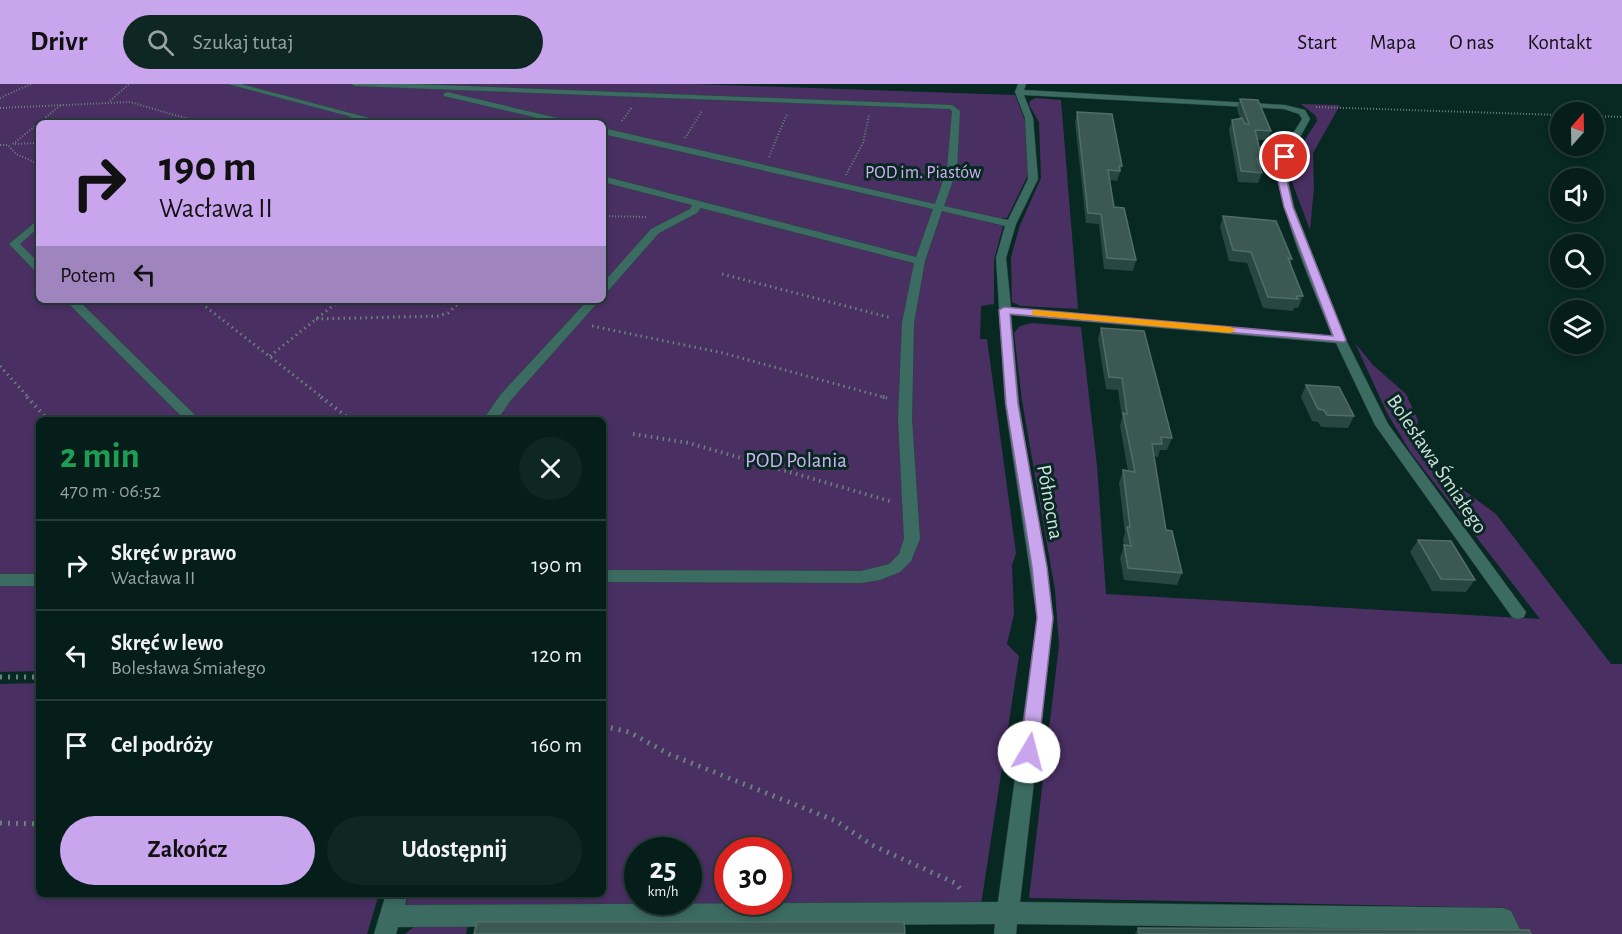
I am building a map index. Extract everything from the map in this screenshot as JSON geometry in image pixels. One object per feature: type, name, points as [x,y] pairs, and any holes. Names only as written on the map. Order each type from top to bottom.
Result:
[{"type":"street","points":[[232,84],[372,120]]},
{"type":"street","points":[[355,84],[938,105],[952,107],[956,111],[952,170],[920,261],[908,322],[905,403],[908,507],[912,539],[909,553],[902,564],[877,575],[606,576]]},
{"type":"street","points":[[438,87],[438,92],[557,120]]},
{"type":"street","points":[[1020,88],[1133,96],[1156,100],[1285,106]]},
{"type":"street","name":"Północna","points":[[1006,923],[1045,618],[1040,567],[1012,404],[1001,258],[1011,224],[1033,179],[1029,118],[1020,88]]},
{"type":"street","points":[[1117,88],[1132,89],[1133,96]]},
{"type":"street","name":"Bolesława Śmiałego","points":[[1285,106],[1302,112],[1306,119],[1290,145],[1283,169],[1288,207],[1340,340],[1382,425],[1518,612]]},
{"type":"street","points":[[351,120],[364,118]]},
{"type":"street","points":[[606,131],[1011,224]]},
{"type":"street","points":[[606,180],[920,261]]},
{"type":"street","points":[[606,287],[655,231],[694,211],[698,204]]},
{"type":"street","points":[[36,225],[14,244],[36,266]]},
{"type":"street","points":[[74,303],[191,417]]},
{"type":"street","points":[[492,417],[506,397],[591,303]]},
{"type":"street","points":[[1004,310],[1340,340]]},
{"type":"street","points":[[0,580],[36,580]]},
{"type":"street","points":[[397,897],[388,925],[982,913],[1006,923],[1307,925],[1503,919],[1511,934]]},
{"type":"path","points":[[0,98],[31,84]]},
{"type":"path","points":[[109,102],[129,84]]},
{"type":"path","points":[[614,133],[641,94]]},
{"type":"path","points":[[679,148],[710,97]]},
{"type":"path","points":[[764,167],[794,100]]},
{"type":"path","points":[[0,108],[130,102],[192,120]]},
{"type":"path","points":[[840,185],[863,143],[871,103]]},
{"type":"path","points":[[42,120],[62,104]]},
{"type":"path","points":[[1285,106],[1550,116]]},
{"type":"path","points":[[1604,116],[1622,117]]},
{"type":"path","points":[[13,144],[36,125]]},
{"type":"path","points":[[0,145],[36,143]]},
{"type":"path","points":[[8,145],[16,154],[36,163]]},
{"type":"path","points":[[606,216],[658,218],[668,223]]},
{"type":"path","points":[[722,274],[908,322]]},
{"type":"path","points":[[200,303],[347,417]]},
{"type":"path","points":[[270,356],[336,303]]},
{"type":"path","points":[[316,320],[438,316],[448,313],[459,303]]},
{"type":"path","points":[[574,322],[723,353],[905,403]]},
{"type":"path","points":[[0,366],[45,417]]},
{"type":"path","points":[[633,434],[689,443],[908,507]]},
{"type":"path","points":[[0,677],[36,677]]},
{"type":"path","points":[[606,727],[629,732],[669,754],[836,821],[872,845],[955,883],[982,913]]},
{"type":"path","points":[[0,823],[36,824]]},
{"type":"green space","name":"POD Polania","points":[[0,84],[693,84],[1015,95],[1025,121],[1027,177],[1007,218],[997,218],[995,224],[1003,226],[994,260],[994,304],[981,306],[980,339],[987,339],[1016,553],[1012,565],[1014,614],[1007,644],[1019,656],[981,905],[792,905],[792,837],[714,837],[714,905],[702,905],[702,837],[624,837],[624,905],[406,905],[408,897],[606,897],[606,417],[36,417],[36,671],[0,672]]},
{"type":"green space","points":[[1036,98],[1061,100],[1078,309],[1021,306],[1012,302],[1011,257],[1020,225],[1041,178],[1039,122],[1029,105],[1030,101]]},
{"type":"green space","points":[[1301,104],[1340,105],[1313,153],[1314,188],[1310,230],[1292,182],[1294,157],[1317,121],[1316,116]]},
{"type":"green space","points":[[1032,323],[1081,327],[1097,466],[1106,594],[1540,619],[1411,453],[1387,413],[1355,343],[1373,365],[1406,394],[1418,420],[1416,435],[1423,460],[1496,514],[1611,664],[1622,664],[1622,934],[1518,934],[1505,908],[1029,898],[1059,645],[1055,590],[1022,401],[1014,333],[1020,326]]},
{"type":"green space","points":[[36,683],[36,897],[378,897],[367,934],[0,934],[0,684]]},
{"type":"green space","points":[[468,925],[466,934],[405,934],[415,926]]},
{"type":"building","points":[[1240,99],[1258,100],[1271,131],[1255,130],[1262,159],[1257,159],[1262,173],[1241,171],[1232,120],[1242,118],[1245,124],[1249,124]]},
{"type":"building","points":[[1077,112],[1112,114],[1122,166],[1119,166],[1120,171],[1108,170],[1114,207],[1124,208],[1136,260],[1107,258],[1101,214],[1088,213]]},
{"type":"building","points":[[1223,216],[1276,221],[1292,259],[1288,258],[1303,296],[1296,296],[1298,299],[1268,297],[1251,252],[1233,250]]},
{"type":"building","points":[[1101,328],[1144,331],[1172,438],[1161,437],[1162,444],[1152,444],[1166,530],[1172,531],[1182,573],[1128,568],[1124,545],[1131,546],[1127,527],[1130,527],[1123,470],[1135,472],[1123,413],[1127,414],[1122,378],[1109,377]]},
{"type":"building","points":[[1306,385],[1339,387],[1354,416],[1327,415],[1324,410],[1318,409]]},
{"type":"building","points":[[1418,540],[1451,541],[1475,580],[1441,579]]},
{"type":"building","points":[[477,922],[904,922],[905,934],[474,934]]},
{"type":"building","points":[[1138,928],[1529,930],[1531,934],[1139,934]]},
{"type":"slow traffic","points":[[1035,313],[1230,330]]},
{"type":"route","points":[[1029,752],[1045,618],[1040,567],[1012,404],[1004,310],[1340,340],[1288,207],[1283,181],[1285,157]]},
{"type":"park label","name":"POD im. Piastów","points":[[923,173]]}]
